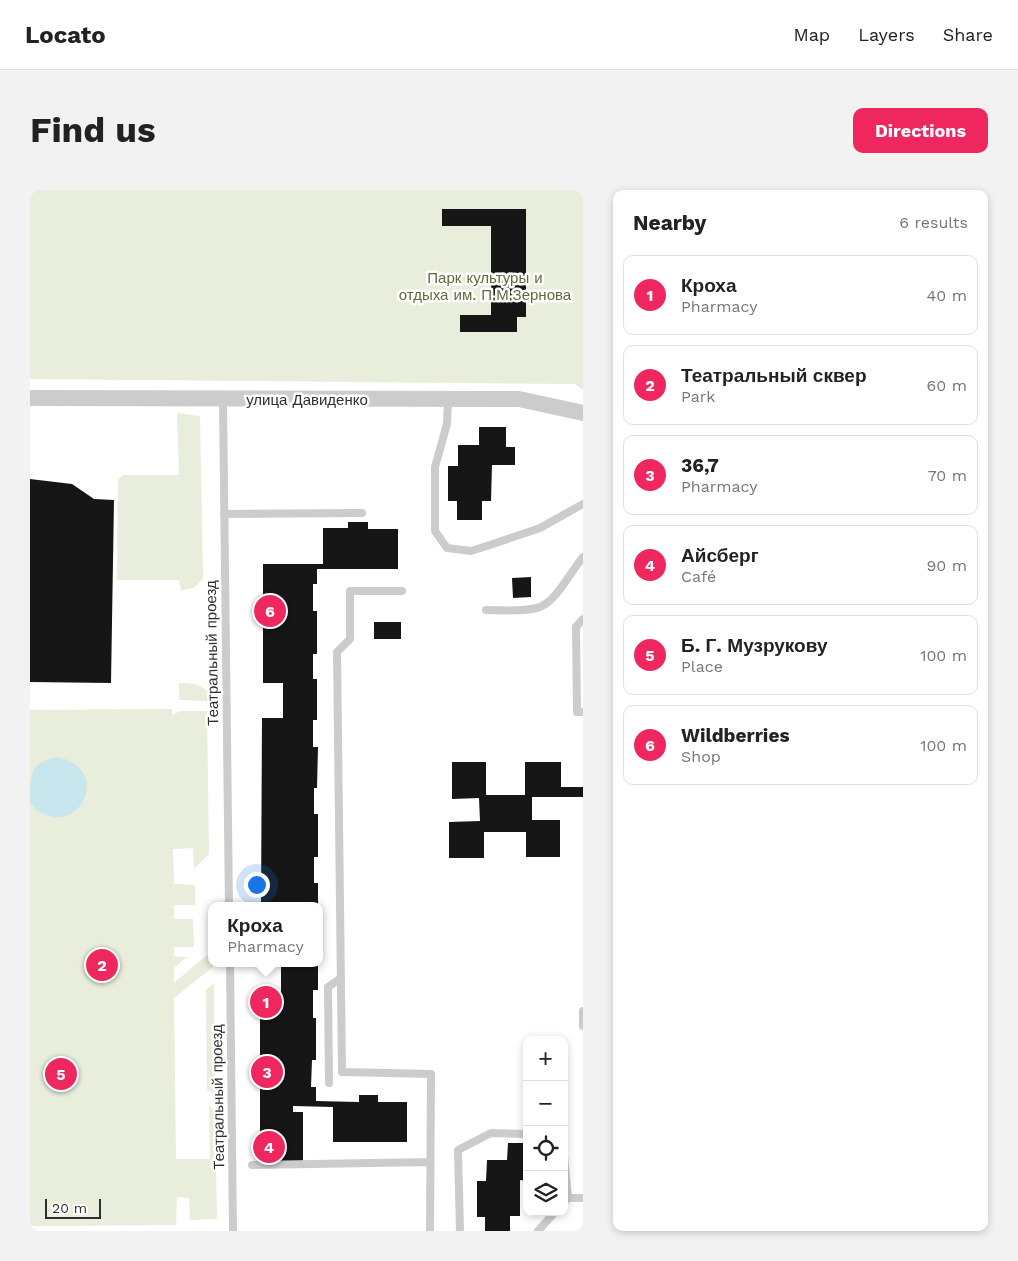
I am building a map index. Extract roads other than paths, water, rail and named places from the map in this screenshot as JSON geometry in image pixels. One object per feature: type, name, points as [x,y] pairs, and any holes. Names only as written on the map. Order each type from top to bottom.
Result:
[{"type":"street","name":"улица Давиденко","points":[[37,398],[223,400],[519,399],[583,413]]},
{"type":"lane","name":"Театральный проезд","points":[[223,400],[229,902]]},
{"type":"lane","points":[[448,400],[447,424],[435,467],[435,530],[447,548],[471,551],[493,544],[540,528],[583,504]]},
{"type":"lane","points":[[224,514],[362,513]]},
{"type":"lane","points":[[486,610],[538,608],[554,596],[583,557]]},
{"type":"lane","points":[[402,591],[350,591],[350,639],[337,652],[342,1072],[431,1074],[430,1231]]},
{"type":"lane","points":[[583,619],[576,627],[577,712],[583,712]]},
{"type":"lane","name":"Театральный проезд","points":[[230,967],[233,1231]]},
{"type":"lane","points":[[328,1082],[328,987],[341,978]]},
{"type":"lane","points":[[583,1011],[583,1026]]},
{"type":"lane","points":[[460,1231],[458,1150],[491,1134],[523,1134]]},
{"type":"lane","points":[[252,1165],[430,1162]]},
{"type":"lane","points":[[568,1200],[583,1198]]},
{"type":"lane","points":[[538,1231],[551,1216]]},
{"type":"water","points":[[58,757],[76,765],[85,777],[87,790],[82,803],[73,812],[61,817],[46,815],[30,803],[31,777],[37,766],[49,759]]},
{"type":"place","name":"Wildberries","points":[[270,611]]},
{"type":"place","name":"Театральный сквер","points":[[102,965]]},
{"type":"place","name":"Кроха","points":[[266,1002]]},
{"type":"place","name":"36,7","points":[[267,1072]]},
{"type":"place","name":"Б. Г. Музрукову","points":[[61,1074]]},
{"type":"place","name":"Айсберг","points":[[269,1147]]},
{"type":"park label","name":"Парк культуры и отдыха им. П.М.Зернова","points":[[485,286]]}]
